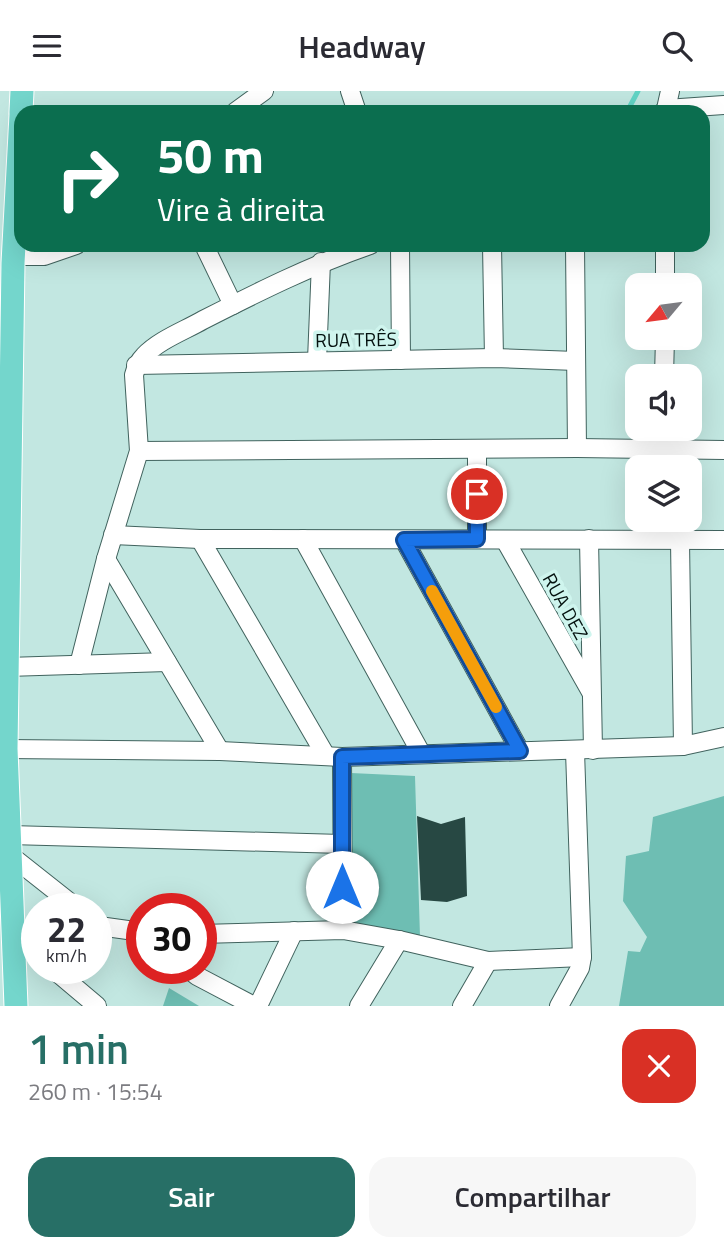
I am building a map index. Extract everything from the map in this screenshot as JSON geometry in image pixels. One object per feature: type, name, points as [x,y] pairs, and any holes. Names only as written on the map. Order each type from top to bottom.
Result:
[{"type":"main road","points":[[14,252],[6,749],[16,1006]]},
{"type":"street","points":[[245,105],[264,91]]},
{"type":"street","points":[[14,257],[44,256],[56,252]]},
{"type":"street","points":[[207,252],[233,305]]},
{"type":"street","points":[[79,665],[106,559],[139,451],[136,365],[144,355],[163,342],[233,305],[321,262],[350,252]]},
{"type":"street","points":[[400,252],[401,360]]},
{"type":"street","points":[[492,252],[494,358]]},
{"type":"street","points":[[575,252],[577,448]]},
{"type":"street","points":[[665,252],[665,273]]},
{"type":"street","points":[[317,361],[321,262]]},
{"type":"street","name":"RUA TRÊS","points":[[136,365],[494,358],[576,361]]},
{"type":"street","points":[[664,441],[664,449]]},
{"type":"street","points":[[139,451],[577,448],[724,450]]},
{"type":"street","points":[[477,450],[477,539]]},
{"type":"street","points":[[113,535],[303,540],[724,540]]},
{"type":"street","points":[[200,539],[334,757],[342,844],[343,930]]},
{"type":"street","points":[[303,540],[421,753]]},
{"type":"street","points":[[404,540],[520,751]]},
{"type":"street","name":"RUA DEZ","points":[[505,540],[591,693]]},
{"type":"street","points":[[559,1006],[576,976],[582,957],[584,750],[591,693],[589,540]]},
{"type":"street","points":[[680,541],[682,746]]},
{"type":"street","points":[[106,559],[220,751]]},
{"type":"street","points":[[7,667],[167,661]]},
{"type":"street","points":[[6,749],[220,751],[334,757],[682,746],[724,737]]},
{"type":"street","points":[[10,845],[342,844]]},
{"type":"street","points":[[10,845],[61,893]]},
{"type":"street","points":[[217,934],[343,930],[488,961],[582,957]]},
{"type":"street","points":[[213,984],[256,1006],[294,931]]},
{"type":"street","points":[[13,935],[21,942]]},
{"type":"street","points":[[359,1006],[399,940]]},
{"type":"street","points":[[462,1006],[488,961]]},
{"type":"street","points":[[71,984],[97,1006]]},
{"type":"green space","points":[[351,773],[415,776],[420,937],[351,924]]},
{"type":"green space","points":[[724,796],[724,1006],[619,1006],[628,951],[640,952],[647,937],[623,901],[626,856],[649,851],[653,817]]},
{"type":"green space","points":[[169,988],[199,1006],[163,1006]]},
{"type":"building","points":[[417,816],[441,824],[465,817],[467,896],[447,902],[421,900]]},
{"type":"waterway","points":[[631,105],[638,91]]},
{"type":"slow traffic","points":[[432,591],[496,707]]},
{"type":"route","points":[[342,887],[342,757],[520,751],[404,540],[477,539],[477,494]]}]
